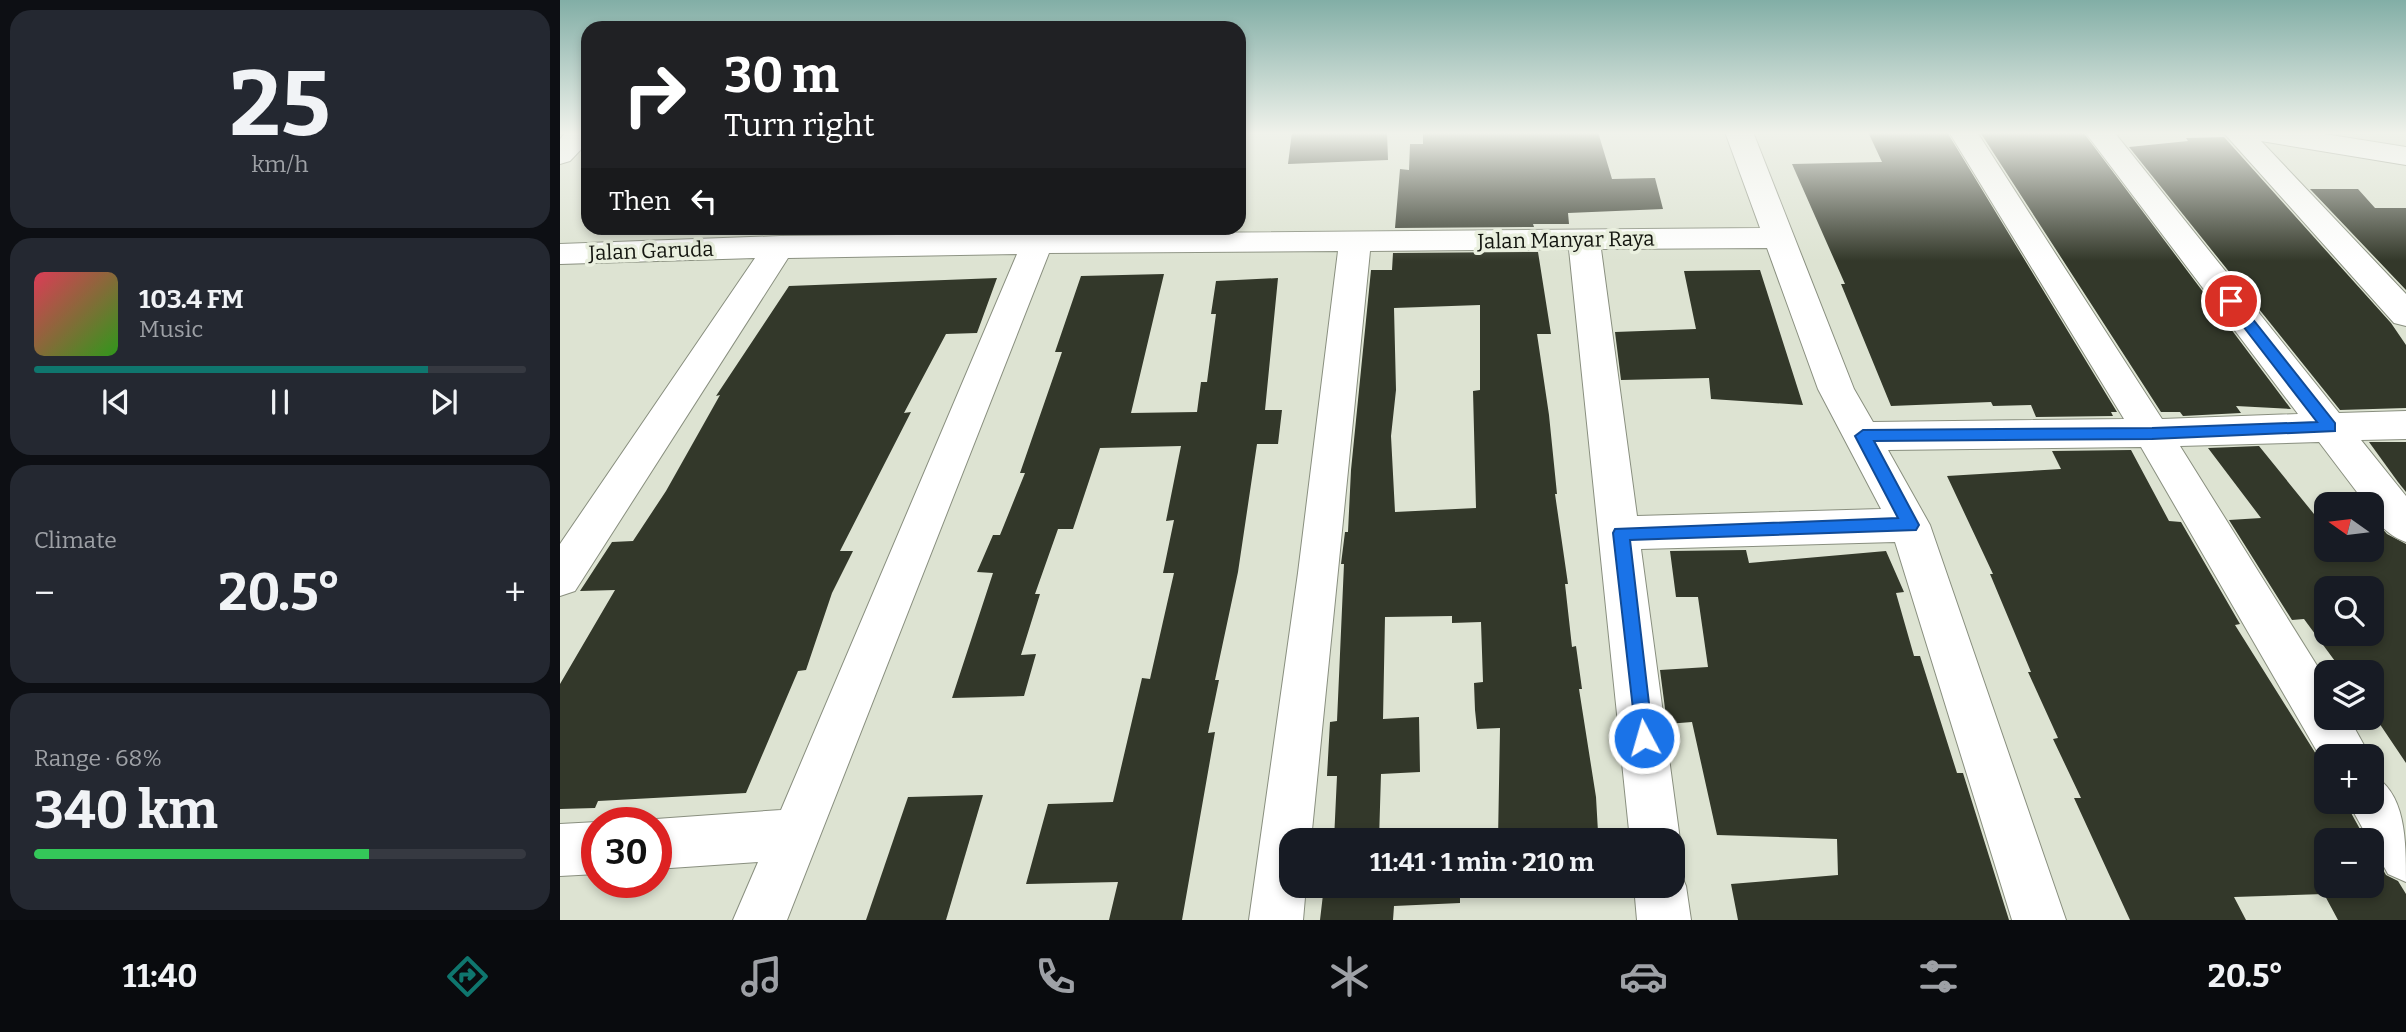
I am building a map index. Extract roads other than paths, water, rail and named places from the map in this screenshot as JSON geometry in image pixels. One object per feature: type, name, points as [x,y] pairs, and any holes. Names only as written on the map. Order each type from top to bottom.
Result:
[{"type":"street","points":[[1754,175],[1836,389],[1910,525],[2039,920]]},
{"type":"street","points":[[1990,175],[2152,433],[2339,744]]},
{"type":"street","points":[[2132,175],[2406,526]]},
{"type":"street","points":[[2277,175],[2406,315]]},
{"type":"street","points":[[760,920],[793,834],[1016,301],[1039,235]]},
{"type":"street","name":"Jalan Manyar Raya","points":[[1039,235],[1354,242],[1777,238]]},
{"type":"street","name":"Jalan Garuda","points":[[560,254],[1039,235]]},
{"type":"street","points":[[1584,240],[1621,533],[1654,828]]},
{"type":"street","points":[[1276,920],[1319,573],[1354,242]]},
{"type":"street","points":[[560,578],[780,246]]},
{"type":"street","points":[[1863,436],[2152,433],[2406,425]]},
{"type":"street","points":[[1621,533],[1910,525]]},
{"type":"street","points":[[2380,814],[2406,856]]},
{"type":"street","points":[[672,843],[793,834]]},
{"type":"street","points":[[560,850],[581,849]]},
{"type":"street","points":[[1661,898],[1664,920]]}]
